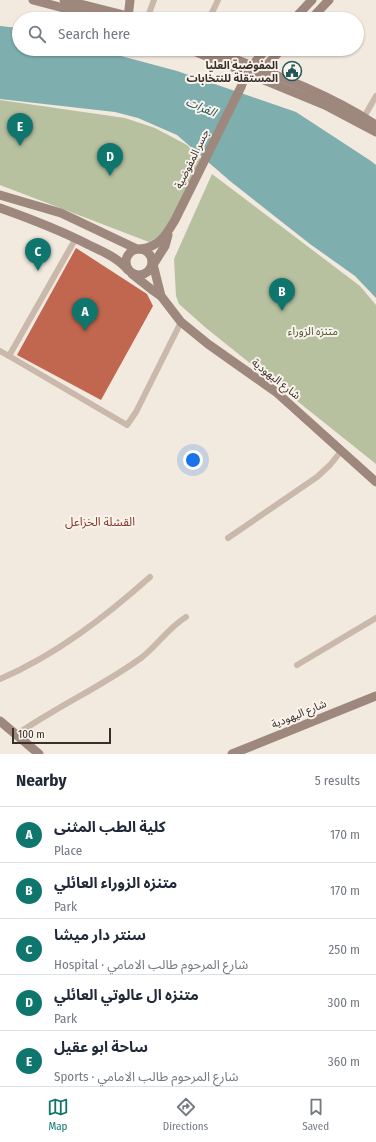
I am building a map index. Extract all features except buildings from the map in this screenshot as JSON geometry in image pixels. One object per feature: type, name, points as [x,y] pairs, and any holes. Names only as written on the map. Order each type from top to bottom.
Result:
[{"type":"street","points":[[33,0],[78,12]]},
{"type":"street","points":[[64,0],[108,12]]},
{"type":"street","points":[[130,0],[130,12]]},
{"type":"street","points":[[150,12],[154,0]]},
{"type":"street","points":[[212,12],[218,0]]},
{"type":"street","points":[[301,12],[312,0]]},
{"type":"street","points":[[318,12],[329,0]]},
{"type":"street","points":[[210,56],[248,69],[262,70],[317,93],[364,117],[376,125]]},
{"type":"street","points":[[222,56],[248,69],[255,77],[330,107],[376,132]]},
{"type":"street","name":"جسر المفوضية","points":[[170,228],[248,69],[260,56]]},
{"type":"street","points":[[240,88],[255,77],[275,56]]},
{"type":"street","points":[[364,117],[376,96]]},
{"type":"street","points":[[0,195],[61,213],[148,253],[162,296]]},
{"type":"street","points":[[0,208],[47,225],[112,256],[122,262],[130,272],[162,296]]},
{"type":"street","points":[[170,228],[165,246],[152,265],[140,275],[130,272],[126,266],[127,257],[133,250],[159,242],[170,228]]},
{"type":"street","points":[[8,356],[76,238]]},
{"type":"street","name":"شارع اليهودية","points":[[162,296],[181,322],[208,344],[276,392],[376,482]]},
{"type":"street","points":[[0,351],[127,425],[136,412],[181,322]]},
{"type":"street","points":[[228,538],[317,477],[330,465],[342,450]]},
{"type":"street","points":[[0,679],[23,669],[80,633],[118,605],[150,577]]},
{"type":"street","points":[[16,735],[46,715],[107,681],[141,658],[158,643],[176,622],[186,617]]},
{"type":"street","points":[[297,665],[376,618]]},
{"type":"street","name":"شارع اليهودية","points":[[232,754],[376,696]]},
{"type":"street","points":[[0,721],[39,754]]},
{"type":"green space","points":[[0,100],[125,118],[155,128],[187,145],[201,160],[166,232],[149,242],[0,185]]},
{"type":"green space","name":"متنزه الزوراء","points":[[212,174],[360,286],[376,305],[376,464],[206,328],[179,304],[176,296],[174,259]]},
{"type":"water","name":"الفرات","points":[[0,26],[12,27],[12,56],[121,56],[177,71],[296,112],[376,165],[376,298],[355,276],[310,244],[230,181],[177,135],[138,118],[115,112],[0,99]]},
{"type":"place","name":"المفوضية العليا المستقلة للنتخابات","points":[[292,71]]},
{"type":"place","name":"ساحة ابو عقيل","points":[[20,146]]},
{"type":"place","name":"متنزه ال عالوتي العائلي","points":[[110,176]]},
{"type":"place","name":"سنتر دار ميشا","points":[[38,271]]},
{"type":"place","name":"متنزه الزوراء العائلي","points":[[282,311]]},
{"type":"place","name":"كلية الطب المثنى","points":[[85,331]]},
{"type":"district","name":"القشلة الخزاعل","points":[[100,522]]}]
